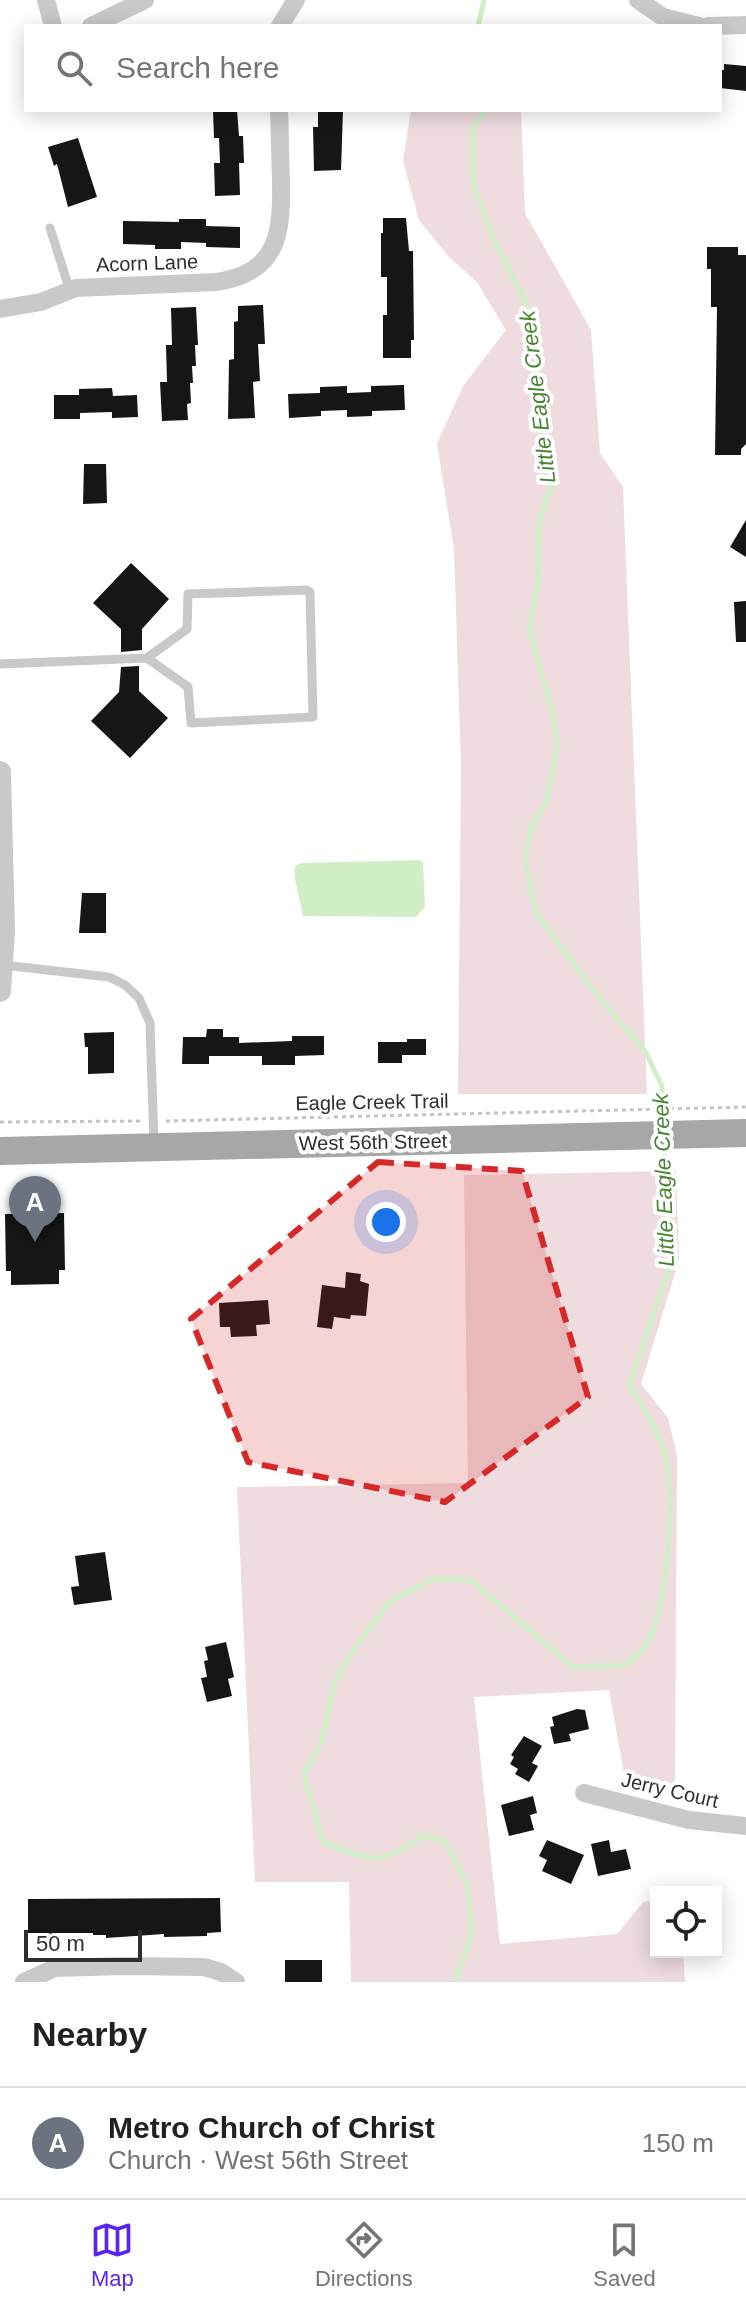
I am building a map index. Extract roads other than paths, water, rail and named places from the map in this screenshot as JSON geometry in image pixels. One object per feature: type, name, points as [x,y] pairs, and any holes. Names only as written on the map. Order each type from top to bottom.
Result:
[{"type":"main road","name":"West 56th Street","points":[[0,1151],[153,1134],[622,1122],[703,1121],[746,1133]]},
{"type":"street","points":[[46,0],[52,24]]},
{"type":"street","points":[[95,24],[145,0]]},
{"type":"street","points":[[638,0],[663,17],[691,24]]},
{"type":"street","points":[[281,24],[291,2]]},
{"type":"street","points":[[722,26],[746,25]]},
{"type":"street","name":"Acorn Lane","points":[[0,309],[41,302],[90,287],[231,280],[258,266],[269,254],[279,234],[282,214],[279,112]]},
{"type":"street","points":[[0,772],[3,965],[0,991]]},
{"type":"street","name":"Jerry Court","points":[[584,1793],[689,1820],[746,1826]]},
{"type":"street","points":[[24,1982],[55,1968],[125,1966],[200,1966],[221,1972],[236,1982]]},
{"type":"lane","points":[[50,228],[70,291]]},
{"type":"lane","points":[[0,664],[147,658],[187,629],[188,594],[307,590],[310,592],[313,717],[191,723],[188,687],[147,658]]},
{"type":"lane","points":[[3,965],[109,977],[125,985],[139,998],[150,1023],[153,1134]]},
{"type":"waterway","name":"Little Eagle Creek","points":[[478,24],[484,0]]},
{"type":"waterway","name":"Little Eagle Creek","points":[[484,112],[473,129],[473,184],[494,239],[531,313],[538,360],[540,442],[552,485],[539,522],[538,583],[529,628],[558,745],[546,802],[531,827],[525,861],[536,913],[596,994],[645,1051],[662,1086],[663,1127]]},
{"type":"waterway","name":"Little Eagle Creek","points":[[455,1982],[472,1931],[467,1883],[445,1842],[423,1835],[396,1853],[374,1858],[323,1842],[304,1774],[322,1741],[334,1684],[351,1653],[389,1602],[433,1579],[471,1580],[573,1667],[626,1665],[648,1642],[660,1604],[668,1555],[669,1482],[665,1453],[657,1433],[629,1386],[669,1269],[664,1145]]},
{"type":"place","name":"Metro Church of Christ","points":[[35,1242]]}]
